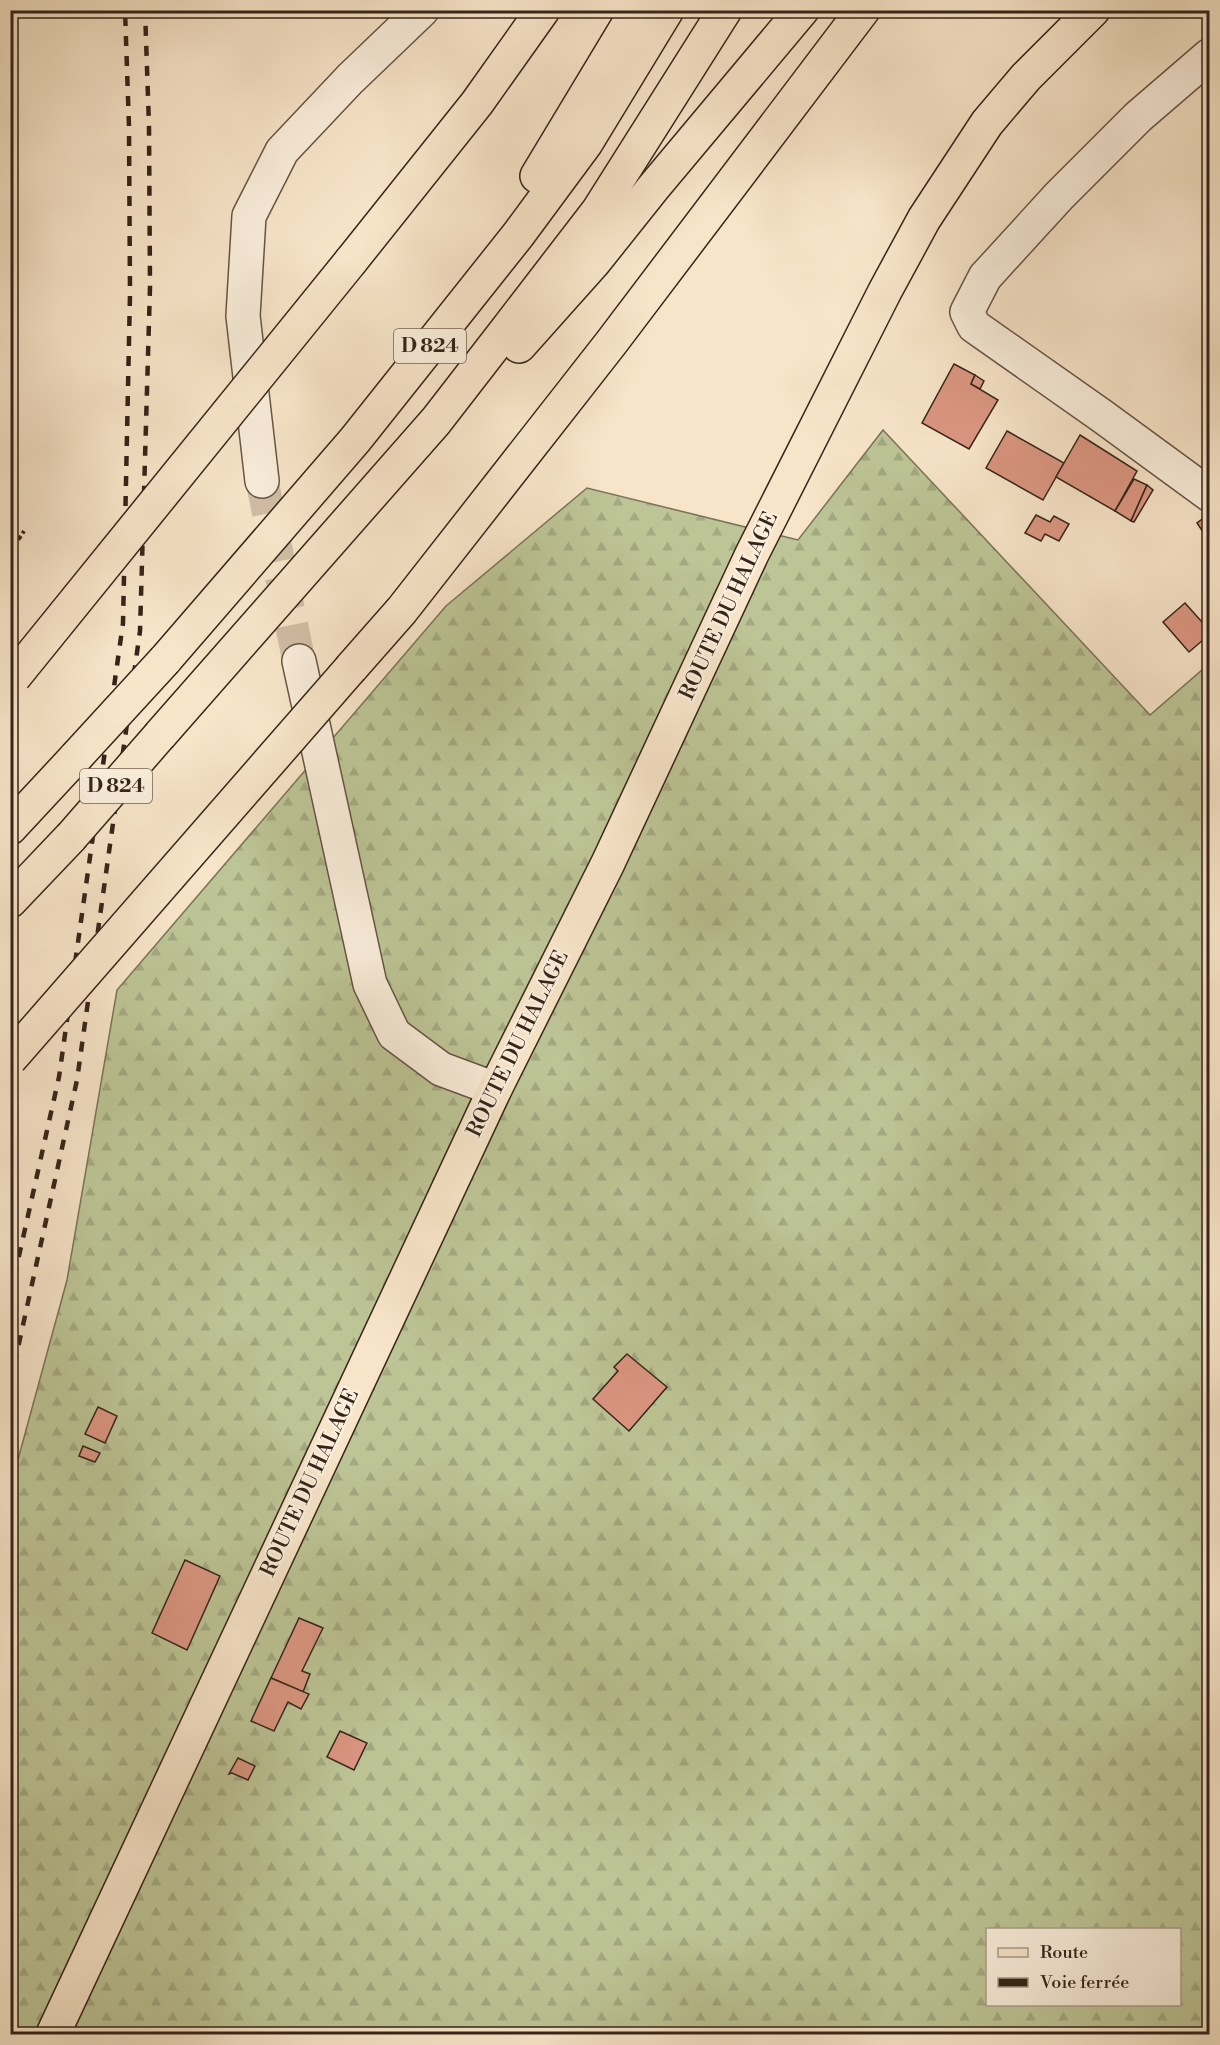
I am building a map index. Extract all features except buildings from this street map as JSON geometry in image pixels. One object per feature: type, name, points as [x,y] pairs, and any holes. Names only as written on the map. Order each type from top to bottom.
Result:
[{"type":"main road","points":[[12,679],[477,103],[543,10]]},
{"type":"main road","points":[[416,363],[550,156],[637,10]]},
{"type":"main road","name":"D 824","points":[[10,828],[165,660],[355,440],[518,235],[586,143],[667,10]]},
{"type":"main road","name":"D 824","points":[[10,902],[71,837],[436,421],[598,211],[725,10]]},
{"type":"main road","points":[[238,648],[440,439],[594,262],[802,10]]},
{"type":"main road","points":[[10,1059],[402,610],[610,343],[863,10]]},
{"type":"main road","name":"ROUTE DU HALAGE","points":[[53,2034],[495,1089],[608,863],[752,554],[885,291],[924,219],[987,123],[1026,77],[1093,10]]},
{"type":"street","points":[[262,481],[243,316],[249,216],[282,151],[350,79],[422,10]]},
{"type":"street","points":[[1209,55],[1138,117],[1059,196],[985,278],[967,312],[974,326],[1209,495]]},
{"type":"street","points":[[299,661],[370,984],[394,1034],[441,1069],[495,1089]]},
{"type":"path","points":[[10,552],[24,531]]},
{"type":"green space","points":[[883,430],[1150,715],[1209,664],[1209,2034],[11,2034],[11,1485],[67,1280],[117,990],[446,606],[587,488],[798,540]]},
{"type":"tunnel","points":[[262,481],[299,661]]},
{"type":"railway","points":[[10,1296],[59,1077],[123,623],[130,294],[129,127],[125,10]]},
{"type":"railway","points":[[10,1384],[77,1080],[140,631],[150,287],[149,126],[145,10]]}]
